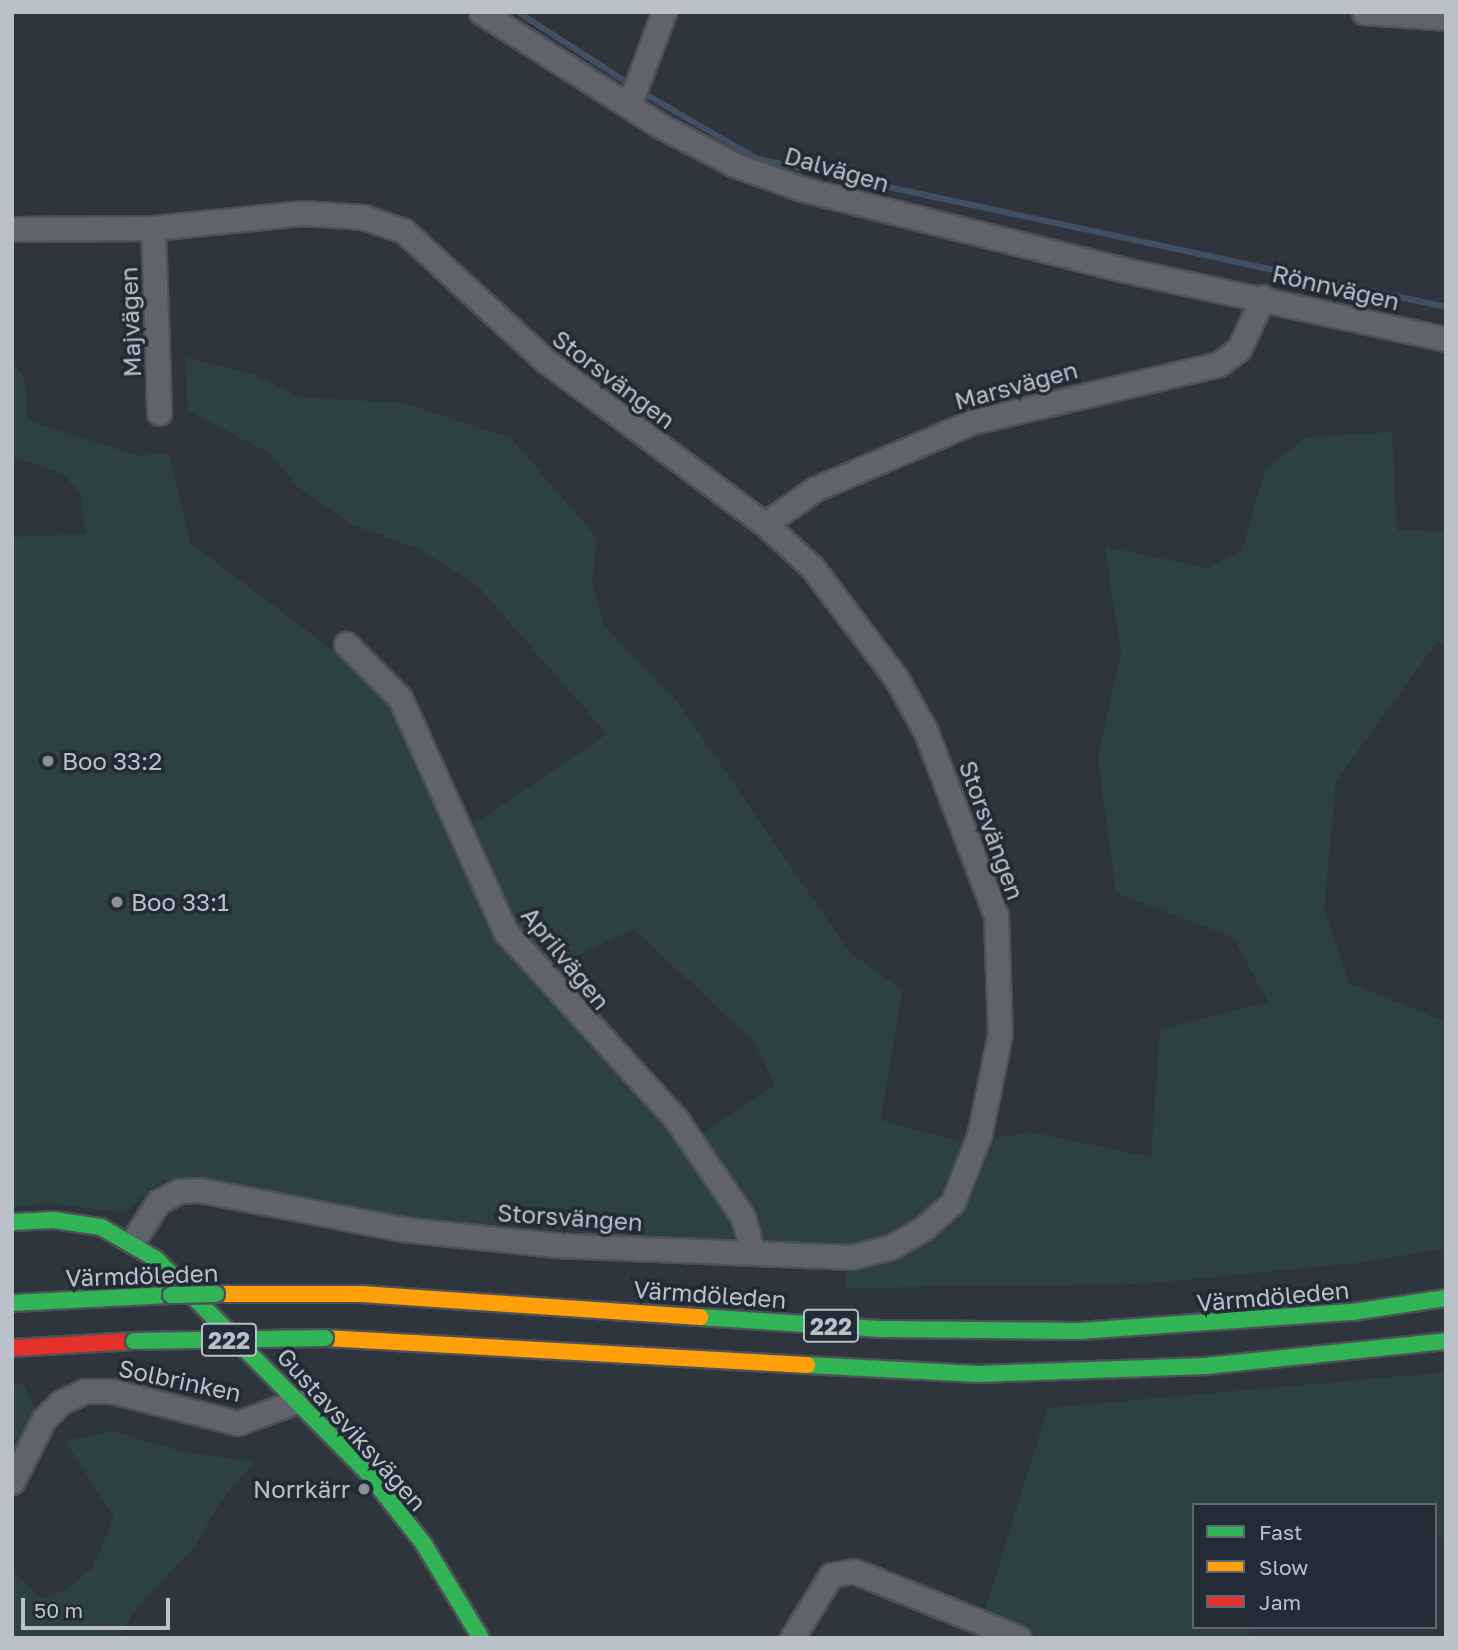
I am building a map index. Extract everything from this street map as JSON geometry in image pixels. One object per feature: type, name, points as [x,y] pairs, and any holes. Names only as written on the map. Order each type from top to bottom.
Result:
[{"type":"main road","name":"Gustavsviksvägen","points":[[12,1222],[80,1222],[133,1241],[171,1273],[297,1401],[405,1518],[481,1638]]},
{"type":"main road","name":"Värmdöleden","points":[[12,1303],[171,1295],[361,1294],[881,1329],[1079,1331],[1353,1312],[1446,1298]]},
{"type":"main road","name":"222","points":[[12,1348],[134,1341],[325,1338],[978,1374],[1206,1366],[1446,1341]]},
{"type":"street","name":"Dalvägen","points":[[481,12],[630,103],[659,125],[735,165],[802,189],[1124,270],[1214,287]]},
{"type":"street","points":[[630,103],[664,12]]},
{"type":"street","points":[[1364,12],[1446,18]]},
{"type":"street","name":"Storsvängen","points":[[12,229],[153,228],[303,213],[363,217],[404,231],[546,361],[765,524],[812,567],[896,678],[926,732],[996,915],[1001,998],[1000,1034],[979,1136],[947,1209],[908,1238],[872,1253],[852,1257],[556,1245],[402,1230],[200,1190],[178,1191],[158,1202],[133,1241]]},
{"type":"street","name":"Majvägen","points":[[153,228],[159,414]]},
{"type":"street","name":"Rönnvägen","points":[[1214,287],[1446,339]]},
{"type":"street","name":"Marsvägen","points":[[765,524],[815,489],[972,422],[1219,364],[1240,349],[1263,297]]},
{"type":"street","name":"Aprilvägen","points":[[346,645],[400,698],[505,931],[676,1119],[743,1217],[752,1251]]},
{"type":"street","name":"Solbrinken","points":[[12,1482],[44,1419],[61,1402],[85,1391],[112,1391],[238,1423],[297,1401]]},
{"type":"street","points":[[792,1638],[831,1575],[854,1571],[1018,1638]]},
{"type":"shaded area","points":[[12,356],[25,381],[28,420],[138,456],[169,453],[190,543],[367,676],[405,732],[492,930],[532,983],[675,1134],[736,1224],[729,1245],[411,1218],[203,1179],[162,1180],[124,1213],[46,1203],[12,1208],[12,537],[86,534],[80,493],[64,475],[12,456]]},
{"type":"shaded area","points":[[185,358],[252,374],[299,397],[403,403],[511,438],[597,538],[592,584],[605,627],[677,701],[850,953],[902,989],[881,1120],[962,1142],[952,1187],[935,1208],[898,1237],[850,1249],[759,1239],[744,1202],[701,1135],[775,1085],[755,1043],[634,929],[551,967],[514,928],[468,828],[607,734],[478,586],[419,549],[353,525],[298,487],[268,452],[188,411]]},
{"type":"shaded area","points":[[1392,432],[1397,530],[1446,532],[1446,644],[1437,642],[1336,781],[1324,909],[1349,983],[1446,1022],[1446,1248],[1358,1263],[1141,1284],[845,1288],[847,1270],[885,1260],[943,1232],[965,1210],[996,1138],[1029,1132],[1151,1157],[1160,1030],[1268,1002],[1233,937],[1116,893],[1098,757],[1121,653],[1105,547],[1208,568],[1242,550],[1265,470],[1306,437]]},
{"type":"shaded area","points":[[1446,1372],[1446,1538],[1437,1536],[1437,1503],[1192,1503],[1192,1629],[1250,1629],[1247,1638],[1041,1638],[984,1613],[1048,1408]]},
{"type":"shaded area","points":[[23,1384],[39,1415],[12,1457],[12,1385]]},
{"type":"shaded area","points":[[112,1431],[180,1451],[254,1462],[220,1502],[196,1545],[135,1610],[118,1638],[12,1638],[12,1570],[41,1599],[67,1589],[93,1567],[114,1517],[65,1441]]},
{"type":"waterway","points":[[518,12],[631,85]]},
{"type":"waterway","points":[[640,91],[758,159],[1446,307]]},
{"type":"traffic: fast","points":[[12,1222],[54,1220],[101,1227],[156,1259],[367,1472],[423,1543],[481,1638]]},
{"type":"traffic: fast","points":[[171,1295],[216,1294]]},
{"type":"traffic: fast","points":[[12,1303],[171,1295]]},
{"type":"traffic: fast","points":[[700,1317],[881,1329],[1079,1331],[1353,1312],[1446,1298]]},
{"type":"traffic: fast","points":[[134,1341],[325,1338]]},
{"type":"traffic: fast","points":[[807,1365],[978,1374],[1206,1366],[1446,1341]]},
{"type":"traffic: slow","points":[[216,1294],[361,1294],[700,1317]]},
{"type":"traffic: slow","points":[[325,1338],[807,1365]]},
{"type":"traffic: jam","points":[[12,1348],[134,1341]]},
{"type":"place","name":"Boo 33:2","points":[[48,761]]},
{"type":"place","name":"Boo 33:1","points":[[117,902]]},
{"type":"place","name":"Norrkärr","points":[[364,1489]]}]
